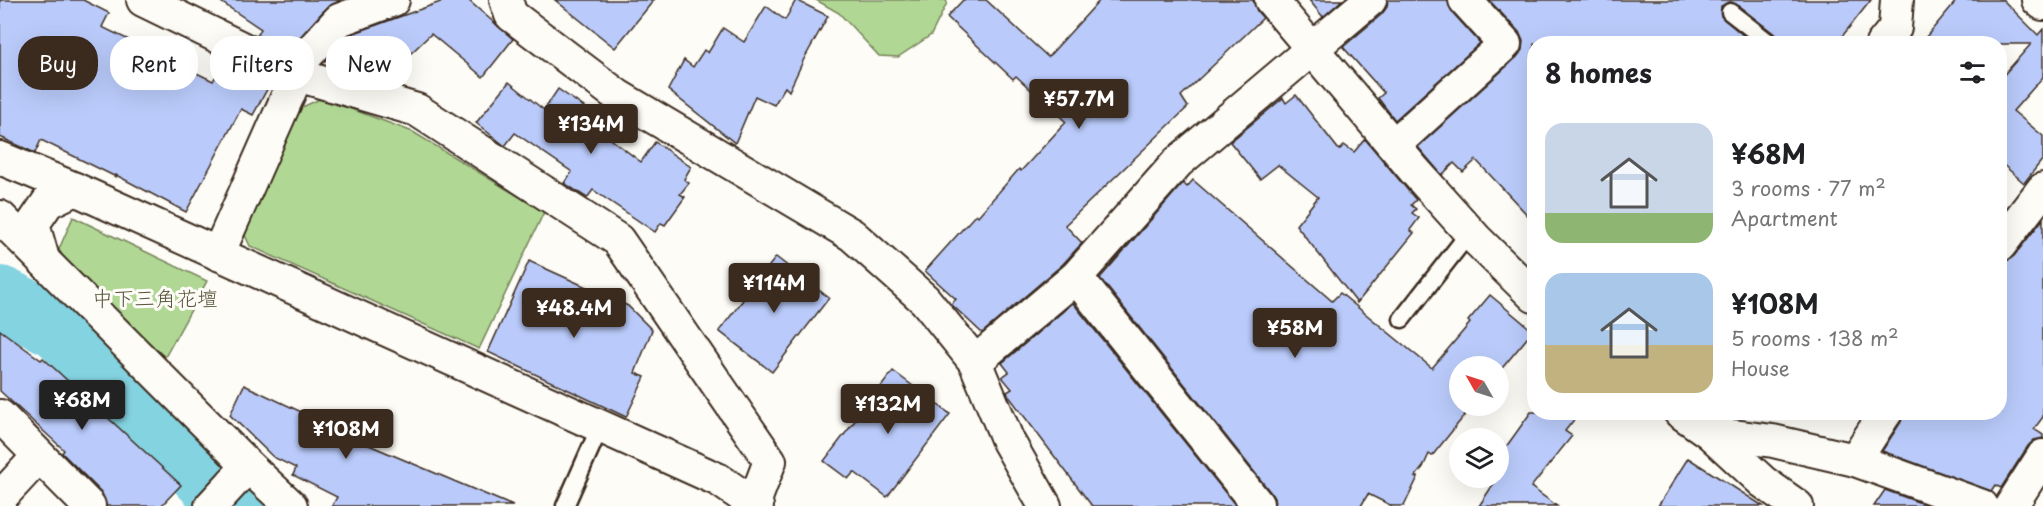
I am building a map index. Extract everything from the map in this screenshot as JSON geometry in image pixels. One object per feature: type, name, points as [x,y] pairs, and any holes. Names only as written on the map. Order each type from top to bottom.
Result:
[{"type":"street","points":[[143,0],[217,36]]},
{"type":"street","points":[[314,47],[339,20],[393,0]]},
{"type":"street","points":[[506,0],[511,15],[618,96],[852,235],[925,300],[975,362],[1008,441],[1045,506]]},
{"type":"street","points":[[1272,0],[1470,232],[1527,289]]},
{"type":"street","points":[[975,362],[1077,277],[1178,162],[1370,0]]},
{"type":"street","points":[[1394,145],[1505,44],[1465,0]]},
{"type":"street","points":[[1888,36],[1895,28],[1897,0]]},
{"type":"street","points":[[2038,0],[2043,4]]},
{"type":"street","points":[[0,158],[75,189],[719,480],[756,504],[770,461],[618,240],[417,110],[314,80]]},
{"type":"street","points":[[218,254],[290,90]]},
{"type":"street","points":[[43,259],[33,224],[48,202],[75,189]]},
{"type":"street","points":[[2007,236],[2043,189]]},
{"type":"street","points":[[0,217],[248,466],[291,506]]},
{"type":"street","points":[[1077,277],[1257,504],[1255,506]]},
{"type":"street","points":[[0,416],[89,506]]},
{"type":"street","points":[[1691,420],[1710,433],[1759,494],[1797,506]]},
{"type":"street","points":[[1855,460],[1881,420]]},
{"type":"street","points":[[1710,433],[1773,441],[1855,460],[1982,506]]},
{"type":"street","points":[[0,498],[39,456]]},
{"type":"street","points":[[2011,506],[2043,456]]},
{"type":"street","points":[[211,506],[248,466]]},
{"type":"lane","points":[[1730,12],[1761,36]]},
{"type":"lane","points":[[1402,320],[1470,232]]},
{"type":"lane","points":[[565,506],[600,427]]},
{"type":"green space","points":[[816,0],[946,0],[947,3],[931,35],[898,57],[879,56],[839,13]]},
{"type":"green space","points":[[322,98],[413,132],[544,212],[479,349],[250,246],[242,229],[302,107]]},
{"type":"green space","name":"中下三角花壇","points":[[73,217],[207,281],[165,357],[71,272],[59,249]]},
{"type":"building","points":[[0,0],[83,0],[109,13],[102,27],[120,36],[110,36],[110,90],[198,90],[198,74],[210,80],[210,90],[267,90],[253,115],[241,109],[186,212],[116,175],[116,177],[41,140],[35,153],[0,137]]},
{"type":"building","points":[[218,0],[341,0],[326,8],[301,36],[257,36],[261,29]]},
{"type":"building","points":[[446,0],[468,0],[513,39],[483,77],[431,34],[412,52],[412,36],[349,35]]},
{"type":"building","points":[[555,0],[654,0],[615,48]]},
{"type":"building","points":[[796,0],[828,16],[789,91],[785,87],[774,105],[755,96],[735,143],[668,90],[684,60],[693,67],[704,50],[708,53],[723,28],[744,42],[766,6],[785,20]]},
{"type":"building","points":[[963,0],[986,0],[1048,57],[1100,0],[1253,0],[1257,11],[1263,18],[1181,96],[1188,107],[1065,225],[1082,243],[1063,264],[982,333],[951,304],[956,299],[925,271],[976,214],[978,216],[1019,169],[1021,171],[1066,122],[1016,76],[1013,79],[947,17]]},
{"type":"building","points":[[1309,0],[1342,0],[1323,17]]},
{"type":"building","points":[[1388,0],[1448,0],[1452,12],[1480,43],[1395,120],[1378,98],[1384,93],[1343,47],[1382,14],[1387,7]]},
{"type":"building","points":[[1489,0],[1871,0],[1842,36],[1777,36],[1731,2],[1721,6],[1721,16],[1744,36],[1527,36],[1527,215],[1476,160],[1463,172],[1454,163],[1442,175],[1418,147],[1517,57],[1522,50],[1523,41],[1519,32]]},
{"type":"building","points":[[1957,0],[2003,0],[2038,35],[2043,29],[2043,77],[2013,111],[2043,136],[2043,159],[2024,183],[2007,168],[2007,71],[2031,44],[2007,44],[2007,36],[1927,36]]},
{"type":"building","points":[[509,82],[544,110],[558,89],[591,112],[586,120],[641,162],[655,142],[691,167],[684,179],[689,183],[680,194],[685,197],[665,225],[661,223],[655,232],[593,190],[587,198],[564,183],[572,172],[515,133],[505,146],[476,123]]},
{"type":"building","points":[[1296,95],[1339,150],[1344,145],[1354,152],[1365,139],[1416,200],[1411,205],[1416,209],[1412,213],[1419,218],[1410,230],[1414,233],[1357,303],[1296,225],[1318,197],[1278,165],[1260,179],[1230,142],[1283,98],[1286,103]]},
{"type":"building","points":[[1193,180],[1332,301],[1340,293],[1432,368],[1490,295],[1527,326],[1527,338],[1509,360],[1509,356],[1449,356],[1449,416],[1464,416],[1455,428],[1449,428],[1449,435],[1432,456],[1429,454],[1415,477],[1418,477],[1404,506],[1392,506],[1368,494],[1361,506],[1274,506],[1275,500],[1271,493],[1100,278],[1183,183],[1187,187]]},
{"type":"building","points":[[2043,219],[2043,417],[2034,429],[2043,435],[2043,438],[2034,440],[2028,446],[2001,488],[1995,485],[1991,491],[1882,451],[1902,420],[2007,420],[2007,261],[2014,256]]},
{"type":"building","points":[[776,257],[829,298],[772,372],[719,331]]},
{"type":"building","points":[[529,261],[628,306],[652,330],[635,373],[645,377],[626,417],[488,352]]},
{"type":"building","points":[[1073,303],[1236,506],[1092,506],[1008,395],[1007,392],[1012,389],[1002,377],[1009,372],[1002,363]]},
{"type":"building","points":[[0,330],[41,360],[43,358],[181,485],[161,506],[106,506],[102,493],[62,453],[64,450],[0,391]]},
{"type":"building","points":[[893,371],[950,414],[887,497],[854,472],[848,479],[824,461]]},
{"type":"building","points":[[244,385],[344,432],[343,434],[513,506],[332,506],[337,497],[293,475],[296,468],[273,457],[230,415]]},
{"type":"building","points":[[1527,418],[1527,420],[1574,420],[1565,431],[1572,436],[1531,487],[1557,506],[1479,506],[1491,488],[1509,488],[1509,443]]},
{"type":"building","points":[[1688,458],[1763,506],[1658,506]]},
{"type":"building","points":[[1885,490],[1929,506],[1874,506]]},
{"type":"waterway","points":[[0,298],[59,327],[208,480],[239,506]]}]
